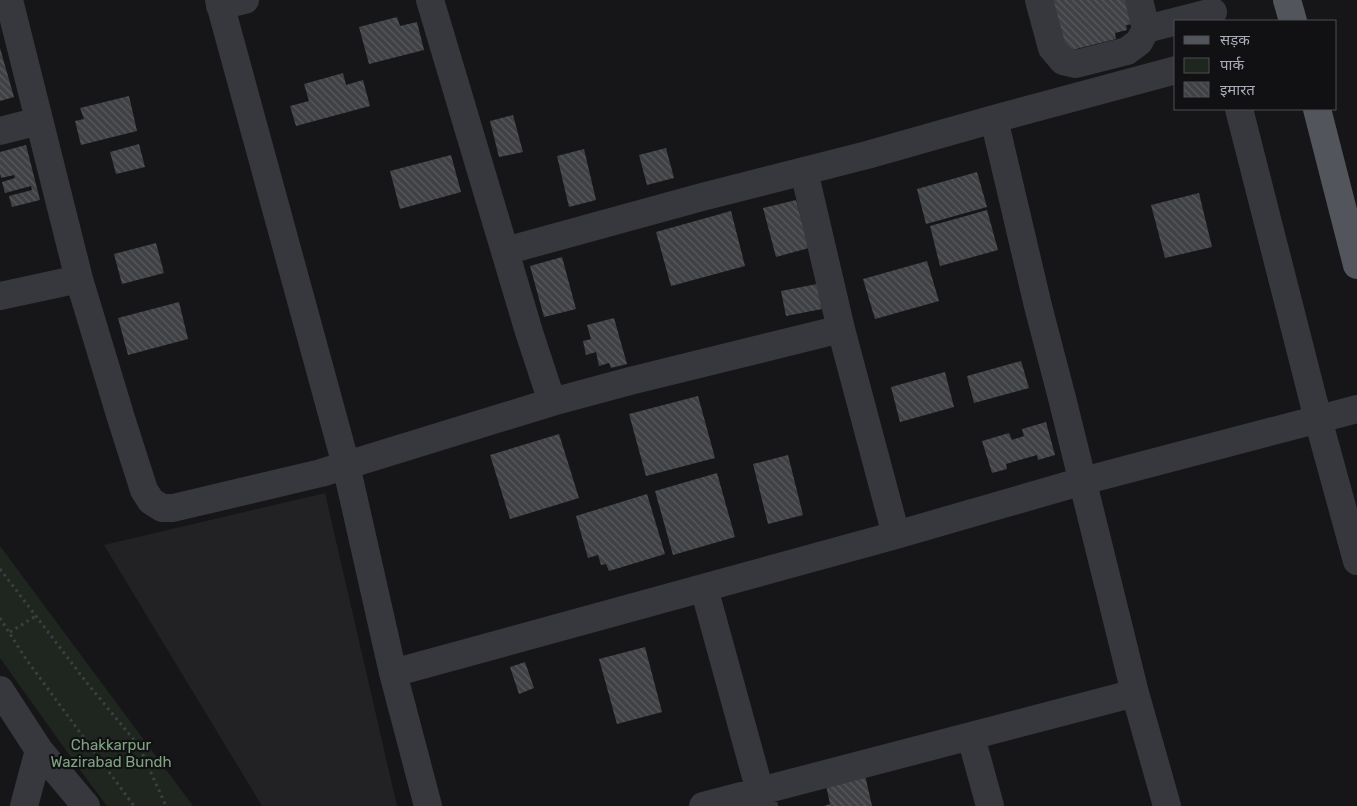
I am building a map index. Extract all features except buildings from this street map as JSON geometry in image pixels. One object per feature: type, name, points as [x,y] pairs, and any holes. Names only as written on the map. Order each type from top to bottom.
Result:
[{"type":"main road","points":[[1287,0],[1294,20]]},
{"type":"main road","points":[[1316,110],[1357,265]]},
{"type":"street","points":[[9,0],[80,279],[124,427],[144,490],[151,501],[162,508],[173,508],[321,473],[630,380],[841,329]]},
{"type":"street","points":[[430,0],[539,365],[552,402]]},
{"type":"street","points":[[1039,0],[1052,48],[1063,61],[1076,64],[1127,51],[1139,42],[1146,29],[1138,0]]},
{"type":"street","points":[[228,2],[346,465],[393,673],[428,806]]},
{"type":"street","points":[[1180,20],[1213,11]]},
{"type":"street","points":[[1146,29],[1174,21]]},
{"type":"street","points":[[505,252],[702,196],[867,155],[994,118],[1174,71]]},
{"type":"street","points":[[1239,110],[1318,419],[1357,561]]},
{"type":"street","points":[[994,118],[1038,306],[1136,694],[1167,806]]},
{"type":"street","points":[[0,131],[39,121]]},
{"type":"street","points":[[804,170],[841,329],[896,535]]},
{"type":"street","points":[[0,296],[80,279]]},
{"type":"street","points":[[393,673],[896,535],[1083,481],[1357,409]]},
{"type":"street","points":[[704,588],[762,799]]},
{"type":"street","points":[[0,690],[39,750],[86,806]]},
{"type":"street","points":[[702,806],[762,799],[970,736],[1136,694]]},
{"type":"street","points":[[970,736],[990,806]]},
{"type":"street","points":[[24,806],[39,750]]},
{"type":"path","points":[[0,569],[87,683],[139,746],[166,806]]},
{"type":"path","points":[[10,632],[36,616]]},
{"type":"path","points":[[0,618],[26,659],[134,806]]},
{"type":"shaded area","points":[[325,493],[397,806],[262,806],[104,545]]},
{"type":"green space","name":"Chakkarpur Wazirabad Bundh","points":[[0,546],[193,806],[107,806],[83,774],[0,658]]}]
